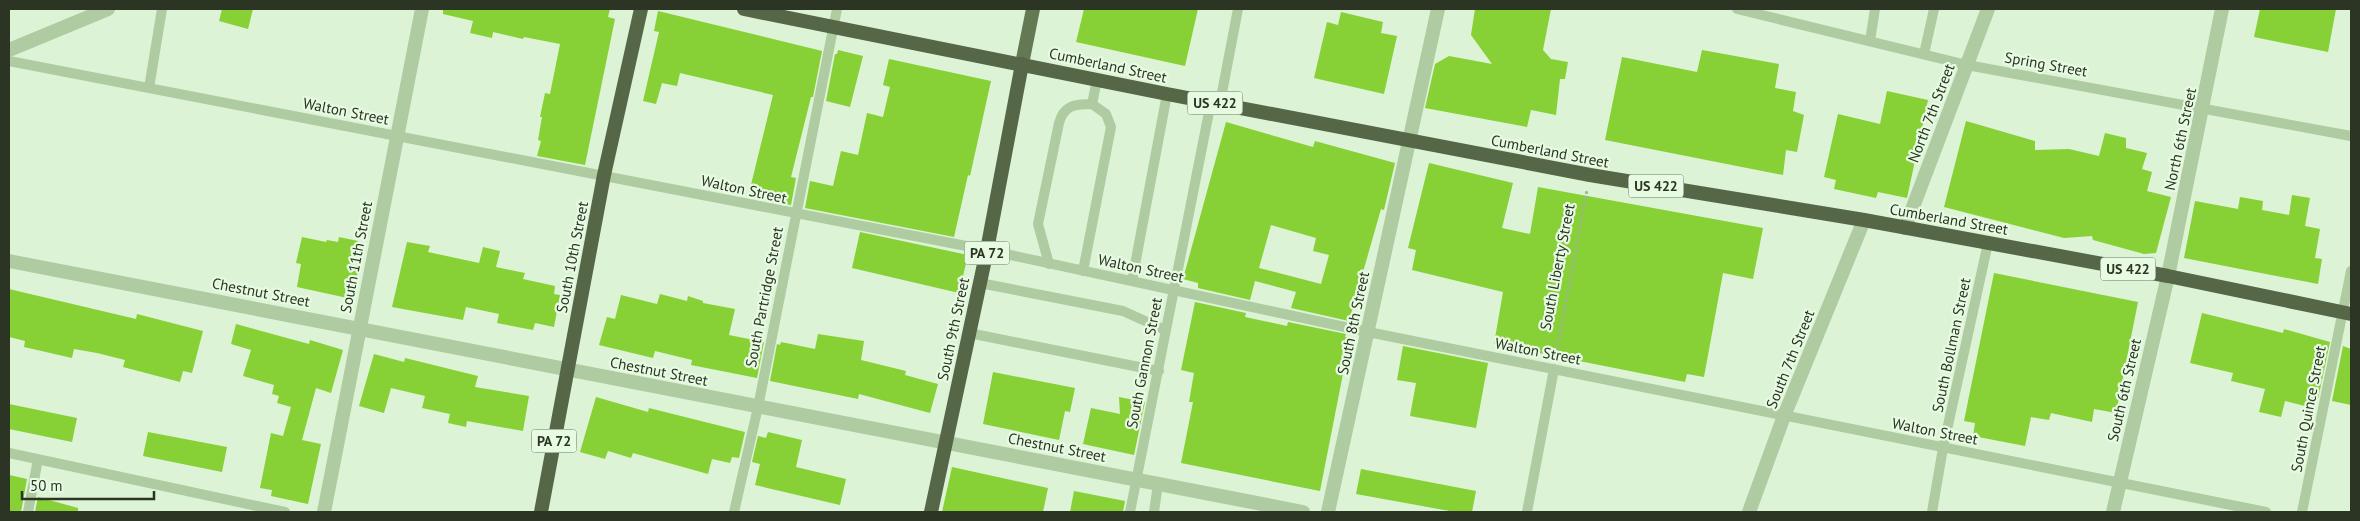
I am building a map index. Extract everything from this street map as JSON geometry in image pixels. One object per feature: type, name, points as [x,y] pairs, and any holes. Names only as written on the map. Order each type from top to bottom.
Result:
[{"type":"highway","name":"South 10th Street","points":[[541,512],[604,175],[641,9]]},
{"type":"highway","name":"Cumberland Street","points":[[744,9],[1409,141],[1590,175],[1864,220],[2168,276],[2347,313]]},
{"type":"highway","name":"South 9th Street","points":[[932,512],[987,250],[1022,64]]},
{"type":"main road","name":"PA 72","points":[[1022,64],[1033,9]]},
{"type":"street","points":[[9,50],[108,9]]},
{"type":"street","name":"South 11th Street","points":[[324,512],[422,9]]},
{"type":"street","name":"South 8th Street","points":[[1328,512],[1438,9]]},
{"type":"street","name":"North 7th Street","points":[[1905,228],[1988,9]]},
{"type":"street","name":"North 6th Street","points":[[2168,276],[2222,9]]},
{"type":"street","name":"South 7th Street","points":[[1749,512],[1784,416],[1864,220]]},
{"type":"street","name":"Chestnut Street","points":[[9,261],[758,407],[946,441],[1303,512]]},
{"type":"street","name":"South 6th Street","points":[[2113,512],[2168,276]]},
{"type":"lane","points":[[149,88],[162,9]]},
{"type":"lane","name":"South Partridge Street","points":[[734,512],[758,407],[794,214],[837,9]]},
{"type":"lane","name":"South Gannon Street","points":[[1130,512],[1159,371],[1173,290],[1238,9]]},
{"type":"lane","name":"Spring Street","points":[[1737,9],[1777,13],[1870,41],[1967,64],[2351,136]]},
{"type":"lane","points":[[1870,41],[1875,9]]},
{"type":"lane","points":[[1924,54],[1934,9]]},
{"type":"lane","name":"Walton Street","points":[[9,61],[987,250],[1368,332],[2266,512]]},
{"type":"lane","points":[[1092,104],[1097,80]]},
{"type":"lane","points":[[1132,281],[1167,94]]},
{"type":"lane","points":[[1049,264],[1038,224],[1058,123],[1062,113],[1067,108],[1075,104],[1092,104],[1106,114],[1111,128],[1083,271]]},
{"type":"lane","name":"South Bollman Street","points":[[1932,512],[1943,448],[1988,243]]},
{"type":"lane","name":"South Quince Street","points":[[2302,512],[2347,313],[2351,271]]},
{"type":"lane","points":[[980,282],[1123,311],[1165,330]]},
{"type":"lane","points":[[969,332],[1159,371]]},
{"type":"lane","points":[[1527,512],[1554,369]]},
{"type":"lane","points":[[9,453],[285,512]]},
{"type":"lane","points":[[28,512],[38,459]]},
{"type":"lane","points":[[1154,512],[1158,484]]},
{"type":"path","name":"South Liberty Street","points":[[1554,369],[1590,175]]},
{"type":"building","points":[[222,9],[253,9],[248,29],[219,21]]},
{"type":"building","points":[[443,9],[610,9],[608,17],[615,19],[585,165],[537,156],[541,141],[538,140],[542,117],[540,117],[545,93],[550,94],[560,44],[524,37],[523,39],[493,32],[492,38],[470,33],[473,21],[443,14]]},
{"type":"building","points":[[1084,9],[1198,9],[1185,66],[1076,42]]},
{"type":"building","points":[[1475,9],[1551,9],[1543,50],[1551,59],[1568,62],[1565,79],[1560,79],[1556,115],[1531,110],[1527,127],[1425,108],[1435,64],[1449,56],[1492,64],[1471,35]]},
{"type":"building","points":[[2260,9],[2336,9],[2328,52],[2254,37]]},
{"type":"building","points":[[658,11],[822,51],[813,97],[811,97],[791,177],[796,178],[791,205],[748,197],[773,95],[680,73],[677,86],[662,83],[656,104],[643,101],[659,32],[654,31]]},
{"type":"building","points":[[1341,12],[1383,22],[1381,33],[1397,36],[1384,94],[1314,78],[1327,22],[1338,25]]},
{"type":"building","points":[[838,50],[863,56],[850,107],[826,101],[835,54],[837,54]]},
{"type":"building","points":[[1702,50],[1779,64],[1775,88],[1796,92],[1793,111],[1804,115],[1797,152],[1786,150],[1783,175],[1605,140],[1622,57],[1697,72]]},
{"type":"building","points":[[889,59],[991,81],[954,237],[805,208],[810,181],[833,186],[841,151],[858,155],[867,113],[883,117],[890,87],[883,85]]},
{"type":"building","points":[[1887,91],[1928,100],[1907,198],[1878,192],[1876,198],[1834,189],[1836,180],[1824,177],[1838,114],[1880,124]]},
{"type":"building","points":[[1966,121],[2035,141],[2035,150],[2069,149],[2099,156],[2105,133],[2126,138],[2126,148],[2147,153],[2142,169],[2152,172],[2147,191],[2171,197],[2156,253],[2144,254],[2093,240],[2092,236],[2064,238],[1944,207]]},
{"type":"building","points":[[1226,122],[1313,147],[1315,141],[1395,163],[1384,210],[1381,209],[1349,321],[1291,308],[1296,292],[1255,281],[1250,300],[1198,288],[1198,283],[1183,279]],"holes":[[[1271,225],[1316,238],[1313,251],[1329,255],[1321,284],[1259,268]]]},
{"type":"building","points":[[1429,163],[1513,183],[1502,228],[1530,234],[1538,187],[1763,228],[1753,279],[1723,273],[1704,377],[1687,374],[1685,382],[1494,344],[1503,292],[1412,270],[1416,250],[1408,248]]},
{"type":"building","points":[[2292,195],[2310,198],[2305,226],[2320,229],[2315,258],[2322,259],[2318,284],[2184,258],[2195,201],[2238,209],[2240,197],[2263,201],[2262,210],[2289,215]]},
{"type":"building","points":[[860,232],[968,255],[959,293],[852,268]]},
{"type":"building","points":[[302,237],[326,242],[327,240],[338,242],[339,237],[358,241],[353,265],[359,266],[352,299],[297,287],[301,264],[296,263]]},
{"type":"building","points":[[407,242],[430,246],[428,252],[479,263],[483,247],[500,251],[496,267],[525,273],[523,279],[555,286],[554,294],[560,295],[554,327],[535,323],[533,330],[497,323],[499,314],[466,307],[463,320],[392,307]]},
{"type":"building","points":[[1994,273],[2138,302],[2116,413],[2094,409],[2092,422],[2051,413],[2049,420],[2031,417],[2025,446],[1973,436],[1975,423],[1964,421]]},
{"type":"building","points":[[9,289],[136,319],[137,314],[203,331],[192,373],[183,371],[180,382],[123,367],[125,360],[97,353],[74,349],[72,358],[24,347],[25,341],[9,337]]},
{"type":"building","points":[[660,294],[687,301],[688,296],[703,301],[703,303],[735,309],[729,335],[764,342],[757,378],[691,365],[692,360],[655,351],[653,358],[599,345],[607,317],[615,319],[621,295],[657,304]]},
{"type":"building","points":[[1195,302],[1246,313],[1245,317],[1287,326],[1288,322],[1346,334],[1345,337],[1350,338],[1320,491],[1181,463],[1193,402],[1189,402],[1194,373],[1181,370]]},
{"type":"building","points":[[2202,313],[2283,333],[2284,329],[2330,342],[2318,399],[2316,398],[2313,408],[2285,401],[2281,417],[2259,412],[2265,389],[2231,381],[2233,373],[2190,363]]},
{"type":"building","points":[[236,324],[309,344],[310,340],[343,350],[331,393],[316,388],[302,440],[321,444],[308,504],[271,496],[272,490],[260,488],[271,433],[283,436],[291,407],[277,403],[279,396],[272,394],[274,385],[243,376],[251,350],[231,344]]},
{"type":"building","points":[[818,334],[864,341],[861,360],[906,371],[905,375],[938,384],[930,413],[859,394],[858,399],[770,381],[777,344],[780,345],[781,342],[815,349]]},
{"type":"building","points":[[1403,346],[1488,363],[1476,428],[1410,416],[1416,383],[1397,380]]},
{"type":"building","points":[[2343,346],[2351,349],[2351,405],[2332,401]]},
{"type":"building","points":[[374,354],[404,362],[405,358],[478,376],[475,387],[529,396],[523,431],[467,421],[466,427],[448,423],[450,414],[422,408],[425,396],[391,388],[384,413],[359,406]]},
{"type":"building","points":[[993,372],[1075,388],[1070,412],[1065,411],[1059,440],[983,424]]},
{"type":"building","points":[[596,397],[648,412],[649,408],[745,432],[739,458],[732,457],[730,463],[712,459],[708,474],[633,453],[631,458],[608,451],[605,459],[580,452]]},
{"type":"building","points":[[1119,397],[1145,402],[1134,455],[1083,444],[1091,408],[1120,414]]},
{"type":"building","points":[[9,404],[77,418],[72,442],[9,429]]},
{"type":"building","points":[[148,432],[227,447],[222,472],[143,456]]},
{"type":"building","points":[[768,432],[802,440],[796,467],[846,479],[840,505],[755,485],[760,464],[752,462],[758,436],[766,438]]},
{"type":"building","points":[[952,467],[1048,488],[1043,512],[942,512]]},
{"type":"building","points":[[1361,469],[1476,491],[1472,512],[1455,512],[1356,494]]},
{"type":"building","points":[[9,475],[27,479],[21,512],[9,512]]},
{"type":"building","points":[[1074,491],[1125,501],[1123,512],[1070,512]]},
{"type":"building","points":[[38,497],[78,508],[78,512],[35,512]]}]
